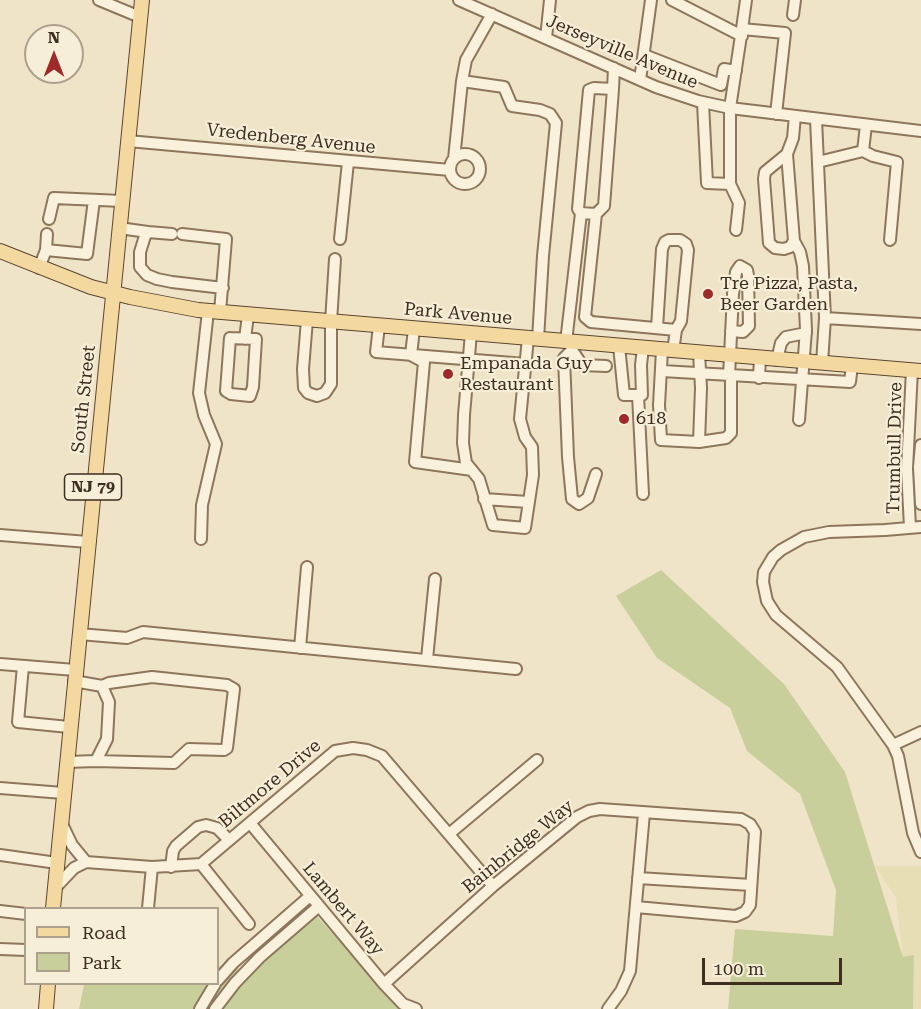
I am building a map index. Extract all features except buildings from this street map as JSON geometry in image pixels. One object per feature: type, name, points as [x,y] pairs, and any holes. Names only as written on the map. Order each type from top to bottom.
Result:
[{"type":"main road","name":"South Street","points":[[53,907],[69,727],[142,0]]},
{"type":"main road","name":"Park Avenue","points":[[0,251],[91,287],[160,304],[214,312],[471,333],[570,345],[619,346],[917,371]]},
{"type":"main road","points":[[46,1009],[48,985]]},
{"type":"street","points":[[99,0],[140,17]]},
{"type":"street","name":"Jerseyville Avenue","points":[[459,0],[640,80],[703,103],[921,131]]},
{"type":"street","points":[[546,38],[550,0]]},
{"type":"street","points":[[640,80],[651,0]]},
{"type":"street","points":[[672,0],[742,33],[785,33],[776,114]]},
{"type":"street","points":[[736,230],[739,203],[730,184],[730,108],[746,0]]},
{"type":"street","points":[[793,15],[795,0]]},
{"type":"street","points":[[454,159],[458,156],[470,155],[479,162],[480,174],[472,183],[460,184],[455,181],[450,170],[454,159],[462,81],[469,54],[492,14]]},
{"type":"street","points":[[644,55],[721,85],[724,69],[736,71]]},
{"type":"street","points":[[614,68],[604,206],[596,214],[585,317],[591,322],[676,330]]},
{"type":"street","points":[[462,81],[504,87],[512,106],[540,110],[550,114],[556,123],[533,339],[525,364],[520,419],[525,437],[532,447],[533,476],[525,528],[492,525],[479,479],[466,463],[463,443],[471,333]]},
{"type":"street","points":[[596,474],[588,498],[579,504],[572,499],[564,358],[570,345],[581,213],[578,209],[589,90],[613,89]]},
{"type":"street","points":[[703,103],[707,183],[730,184]]},
{"type":"street","points":[[795,116],[793,138],[787,154],[794,241],[800,252],[803,266],[806,333],[799,420]]},
{"type":"street","points":[[816,119],[825,318],[822,363]]},
{"type":"street","points":[[863,151],[866,125]]},
{"type":"street","name":"Vredenberg Avenue","points":[[128,141],[450,170]]},
{"type":"street","points":[[818,162],[863,151],[897,162],[890,240]]},
{"type":"street","points":[[787,154],[765,172],[767,237],[769,243],[775,248],[790,247],[794,241]]},
{"type":"street","points":[[340,239],[348,162]]},
{"type":"street","points":[[49,219],[54,198],[122,201]]},
{"type":"street","points":[[46,250],[87,254],[94,200]]},
{"type":"street","points":[[581,213],[596,214]]},
{"type":"street","points":[[119,228],[226,239],[223,288],[214,312],[199,393],[204,415],[216,444],[204,494],[201,539]]},
{"type":"street","points":[[148,232],[140,260],[140,267],[147,275],[165,281],[223,288]]},
{"type":"street","points":[[39,268],[46,250],[47,234]]},
{"type":"street","points":[[657,328],[662,249],[665,242],[680,240],[686,244],[688,250],[681,321],[667,350],[662,371],[659,405],[662,440],[699,442],[726,438],[731,433],[729,356],[731,331],[736,272],[740,266],[747,270],[749,326],[743,332],[731,331]]},
{"type":"street","points":[[307,320],[303,369],[304,388],[308,393],[317,396],[325,393],[331,384],[331,322],[335,259]]},
{"type":"street","points":[[248,315],[250,339],[253,387],[250,396],[231,394],[226,391],[230,338],[250,339]]},
{"type":"street","points":[[825,318],[921,324]]},
{"type":"street","points":[[379,326],[376,352],[525,364]]},
{"type":"street","points":[[411,355],[414,329]]},
{"type":"street","points":[[777,360],[781,343],[786,337],[806,333]]},
{"type":"street","points":[[570,345],[582,365],[606,366]]},
{"type":"street","points":[[619,346],[624,395],[642,395],[643,348]]},
{"type":"street","points":[[699,353],[699,442]]},
{"type":"street","points":[[411,355],[424,362],[416,462],[472,470]]},
{"type":"street","points":[[759,378],[760,358]]},
{"type":"street","points":[[662,371],[850,382],[852,365]]},
{"type":"street","name":"Trumbull Drive","points":[[916,527],[907,469],[917,371]]},
{"type":"street","points":[[638,395],[643,494]]},
{"type":"street","name":"Trumbull Drive","points":[[921,445],[919,467],[921,504]]},
{"type":"street","points":[[484,499],[528,502]]},
{"type":"street","points":[[916,527],[829,532],[804,537],[773,557],[764,572],[763,582],[767,601],[776,615],[837,667],[893,745],[898,756],[913,833],[921,852]]},
{"type":"street","points":[[0,535],[88,543]]},
{"type":"street","points":[[300,648],[307,567]]},
{"type":"street","points":[[427,659],[435,579]]},
{"type":"street","points":[[79,634],[127,638],[143,632],[516,669]]},
{"type":"street","points":[[0,664],[74,676],[102,686],[109,683],[152,678],[227,685],[234,689],[225,750],[189,749],[174,763],[67,762]]},
{"type":"street","points":[[23,666],[18,722],[69,727]]},
{"type":"street","points":[[96,761],[107,739],[109,702],[102,686]]},
{"type":"street","points":[[893,745],[921,732]]},
{"type":"street","name":"Biltmore Drive","points":[[201,864],[335,751],[353,748],[382,756],[493,886]]},
{"type":"street","points":[[449,834],[537,760]]},
{"type":"street","points":[[0,789],[63,793]]},
{"type":"street","name":"Bainbridge Way","points":[[384,984],[493,886],[577,817],[589,811],[600,809],[741,819],[750,824],[755,832],[750,905],[745,912],[736,916],[636,907]]},
{"type":"street","points":[[608,1009],[621,992],[630,971],[644,813]]},
{"type":"street","points":[[60,822],[72,845],[86,862]]},
{"type":"street","name":"Lambert Way","points":[[250,823],[384,984],[403,1004],[416,1009]]},
{"type":"street","points":[[171,867],[172,850],[198,827],[206,825],[216,828],[229,840]]},
{"type":"street","points":[[0,855],[57,863]]},
{"type":"street","points":[[55,888],[74,868],[86,862],[152,867],[201,864],[249,924]]},
{"type":"street","points":[[148,907],[152,867]]},
{"type":"street","points":[[638,878],[751,885]]},
{"type":"street","points":[[219,979],[233,963],[310,896]]},
{"type":"street","points":[[215,1009],[236,983],[271,947],[319,906]]},
{"type":"street","points":[[0,911],[24,914]]},
{"type":"street","points":[[263,937],[271,947]]},
{"type":"street","points":[[0,949],[24,950]]},
{"type":"street","points":[[200,1009],[214,985]]},
{"type":"shaded area","points":[[875,866],[921,866],[921,1009],[913,1009],[914,955],[903,958],[896,898]]},
{"type":"green space","points":[[661,570],[784,684],[845,772],[903,957],[914,955],[913,1009],[728,1009],[735,929],[833,936],[836,890],[800,794],[747,751],[730,708],[657,658],[616,596]]},
{"type":"green space","points":[[312,911],[402,1009],[79,1009],[84,985],[219,985],[219,966],[242,969]]},
{"type":"place","name":"Tre Pizza, Pasta, Beer Garden","points":[[708,294]]},
{"type":"place","name":"Empanada Guy Restaurant","points":[[448,374]]},
{"type":"place","name":"618","points":[[624,419]]}]
